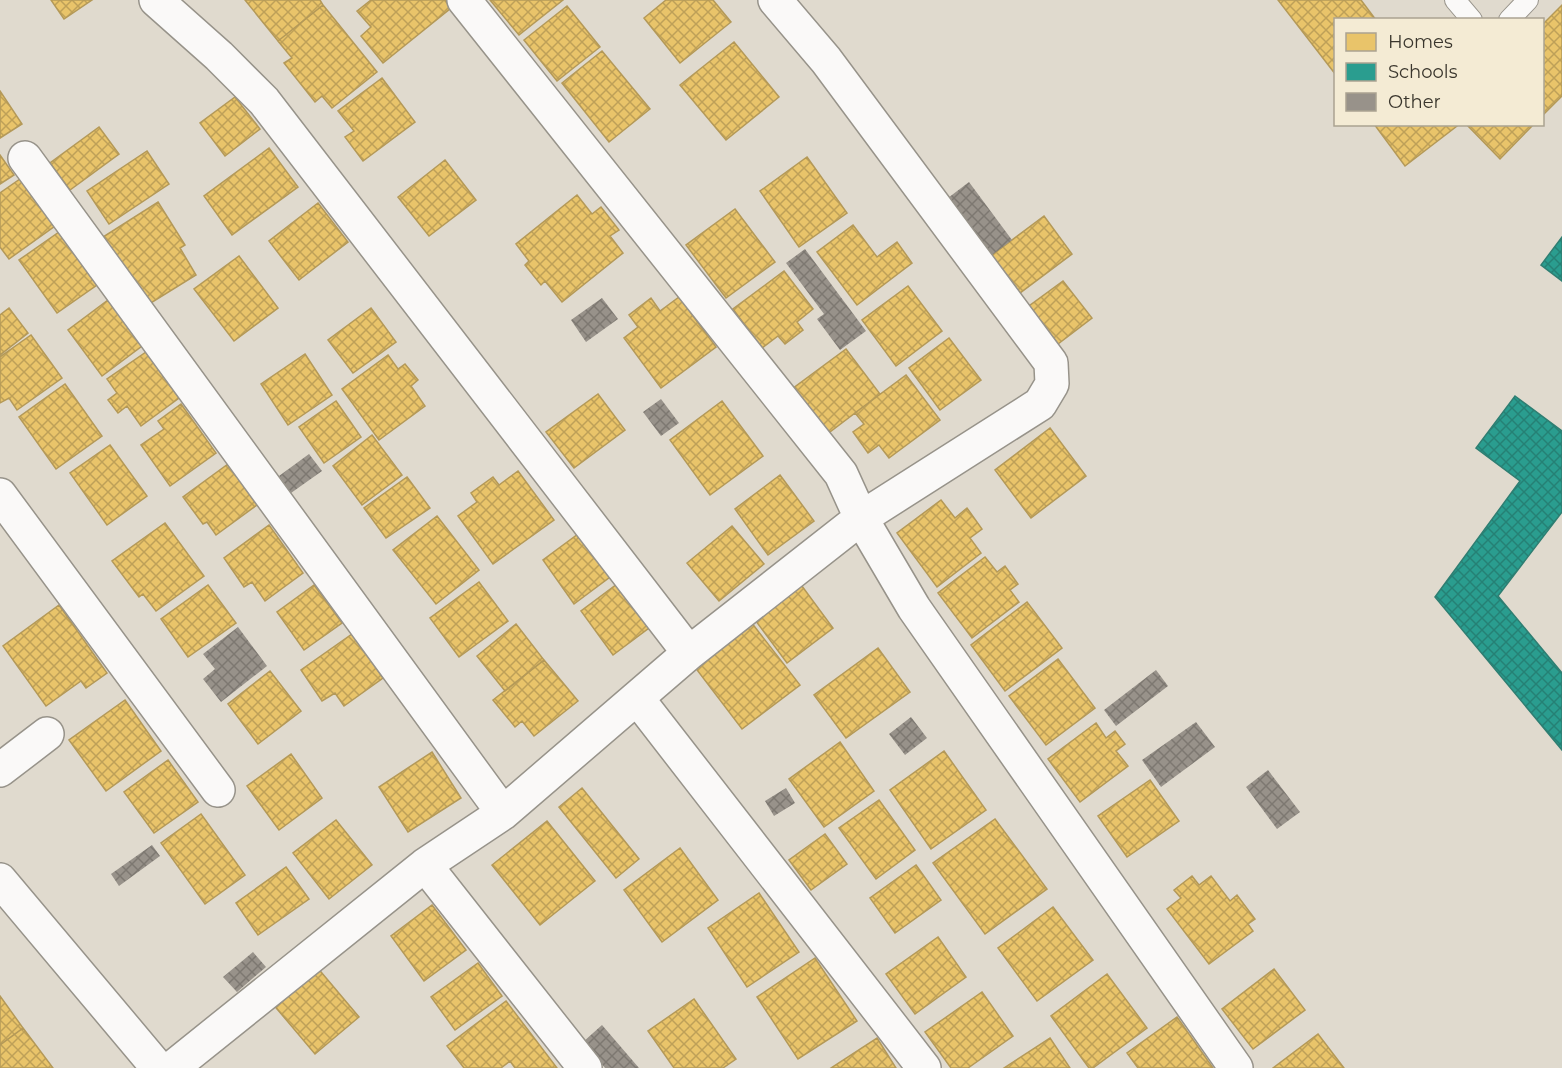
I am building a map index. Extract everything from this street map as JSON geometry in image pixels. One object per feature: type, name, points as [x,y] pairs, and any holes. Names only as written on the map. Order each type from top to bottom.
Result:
[{"type":"street","points":[[156,0],[219,56],[264,101],[688,653]]},
{"type":"street","points":[[464,0],[841,474],[861,518],[914,608],[1236,1068]]},
{"type":"street","points":[[172,1068],[425,865],[503,813],[688,653],[861,518],[1040,404],[1052,384],[1051,363],[826,60],[775,0]]},
{"type":"street","points":[[25,158],[503,813]]},
{"type":"street","points":[[0,495],[218,790]]},
{"type":"street","points":[[637,698],[924,1068]]},
{"type":"street","points":[[0,770],[46,734]]},
{"type":"street","points":[[425,865],[585,1068]]},
{"type":"street","points":[[0,880],[158,1068]]},
{"type":"lane","points":[[1455,0],[1470,18]]},
{"type":"lane","points":[[1511,18],[1528,0]]},
{"type":"building: Homes","points":[[51,0],[92,0],[64,19]]},
{"type":"building: Homes","points":[[245,0],[320,0],[323,5],[278,41]]},
{"type":"building: Homes","points":[[371,0],[445,0],[451,8],[383,63],[361,36],[371,27],[357,11]]},
{"type":"building: Homes","points":[[490,0],[563,0],[519,35]]},
{"type":"building: Homes","points":[[666,0],[713,0],[731,22],[680,63],[644,18]]},
{"type":"building: Homes","points":[[1278,0],[1361,0],[1374,18],[1334,18],[1334,72]]},
{"type":"building: Homes","points":[[323,5],[377,72],[332,108],[322,96],[315,102],[284,63],[292,58],[278,41]]},
{"type":"building: Homes","points":[[1562,5],[1562,96],[1544,114],[1544,23]]},
{"type":"building: Homes","points":[[567,6],[600,47],[557,81],[524,40]]},
{"type":"building: Homes","points":[[734,42],[779,97],[726,140],[680,85]]},
{"type":"building: Homes","points":[[602,51],[650,109],[609,142],[562,83]]},
{"type":"building: Homes","points":[[382,78],[415,122],[363,161],[345,137],[354,131],[338,111]]},
{"type":"building: Homes","points":[[0,91],[22,124],[0,138]]},
{"type":"building: Homes","points":[[235,97],[260,129],[225,156],[200,123]]},
{"type":"building: Homes","points":[[1375,126],[1457,126],[1405,166]]},
{"type":"building: Homes","points":[[1468,126],[1532,126],[1500,159]]},
{"type":"building: Homes","points":[[99,127],[119,154],[70,190],[50,163]]},
{"type":"building: Homes","points":[[269,148],[298,187],[232,235],[204,196]]},
{"type":"building: Homes","points":[[147,151],[169,184],[109,224],[87,191]]},
{"type":"building: Homes","points":[[0,155],[14,175],[0,184]]},
{"type":"building: Homes","points":[[807,157],[847,213],[799,247],[760,191]]},
{"type":"building: Homes","points":[[445,160],[476,200],[429,236],[398,197]]},
{"type":"building: Homes","points":[[20,179],[55,226],[9,259],[0,247],[0,193]]},
{"type":"building: Homes","points":[[577,195],[592,214],[601,207],[619,230],[610,236],[623,253],[562,302],[545,281],[541,285],[525,265],[529,261],[516,244]]},
{"type":"building: Homes","points":[[158,202],[185,245],[180,248],[196,275],[146,306],[103,237]]},
{"type":"building: Homes","points":[[318,203],[348,242],[299,280],[269,241]]},
{"type":"building: Homes","points":[[735,209],[775,262],[726,298],[686,245]]},
{"type":"building: Homes","points":[[1044,216],[1072,254],[1016,296],[988,258]]},
{"type":"building: Homes","points":[[853,225],[877,257],[897,242],[912,263],[857,305],[817,252]]},
{"type":"building: Homes","points":[[59,232],[97,285],[57,313],[19,260]]},
{"type":"building: Homes","points":[[239,256],[278,308],[234,341],[194,289]]},
{"type":"building: Homes","points":[[784,271],[813,309],[797,322],[803,330],[785,344],[778,336],[762,348],[733,309]]},
{"type":"building: Homes","points":[[1063,281],[1092,318],[1058,344],[1029,306]]},
{"type":"building: Homes","points":[[908,286],[942,331],[896,366],[862,320]]},
{"type":"building: Homes","points":[[679,297],[716,347],[661,388],[624,338],[638,327],[629,315],[651,298],[660,311]]},
{"type":"building: Homes","points":[[108,300],[142,346],[102,376],[68,330]]},
{"type":"building: Homes","points":[[9,308],[28,333],[0,355],[0,315]]},
{"type":"building: Homes","points":[[371,308],[396,342],[353,373],[328,340]]},
{"type":"building: Homes","points":[[31,335],[62,378],[17,410],[9,398],[0,403],[0,357]]},
{"type":"building: Homes","points":[[949,338],[981,380],[940,410],[909,368]]},
{"type":"building: Homes","points":[[846,349],[880,394],[826,435],[792,389]]},
{"type":"building: Homes","points":[[146,352],[179,398],[141,426],[127,406],[118,413],[108,400],[117,393],[107,379]]},
{"type":"building: Homes","points":[[305,354],[332,395],[288,425],[261,384]]},
{"type":"building: Homes","points":[[388,355],[398,369],[405,364],[418,380],[411,386],[425,406],[379,440],[342,389]]},
{"type":"building: Homes","points":[[906,375],[940,420],[889,458],[879,445],[868,453],[853,432],[864,424],[855,413]]},
{"type":"building: Homes","points":[[65,384],[102,436],[56,469],[19,417]]},
{"type":"building: Homes","points":[[598,394],[625,430],[574,468],[546,432]]},
{"type":"building: Homes","points":[[336,401],[361,437],[324,463],[299,427]]},
{"type":"building: Homes","points":[[722,401],[763,456],[710,495],[670,440]]},
{"type":"building: Homes","points":[[181,404],[216,453],[170,486],[141,445],[164,429],[158,421]]},
{"type":"building: Homes","points":[[1050,428],[1086,476],[1031,518],[995,470]]},
{"type":"building: Homes","points":[[372,435],[402,475],[362,505],[333,466]]},
{"type":"building: Homes","points":[[110,445],[147,496],[107,525],[70,473]]},
{"type":"building: Homes","points":[[228,464],[257,505],[216,535],[207,522],[203,524],[183,497]]},
{"type":"building: Homes","points":[[518,471],[554,520],[493,564],[458,516],[477,502],[471,493],[493,477],[499,485]]},
{"type":"building: Homes","points":[[780,475],[814,521],[768,555],[735,509]]},
{"type":"building: Homes","points":[[407,477],[430,508],[386,538],[364,508]]},
{"type":"building: Homes","points":[[941,500],[955,518],[967,508],[982,529],[970,538],[981,553],[937,587],[897,533]]},
{"type":"building: Homes","points":[[437,516],[479,570],[436,604],[393,550]]},
{"type":"building: Homes","points":[[165,523],[204,576],[156,611],[143,594],[139,597],[112,561]]},
{"type":"building: Homes","points":[[269,525],[303,573],[265,601],[252,582],[244,587],[224,558]]},
{"type":"building: Homes","points":[[732,526],[764,564],[719,601],[687,563]]},
{"type":"building: Homes","points":[[578,534],[610,577],[574,604],[543,560]]},
{"type":"building: Homes","points":[[985,557],[997,572],[1005,566],[1018,584],[1010,590],[1019,602],[972,638],[938,593]]},
{"type":"building: Homes","points":[[796,578],[833,628],[787,663],[750,613]]},
{"type":"building: Homes","points":[[479,582],[508,621],[459,657],[430,618]]},
{"type":"building: Homes","points":[[617,584],[649,628],[613,655],[581,611]]},
{"type":"building: Homes","points":[[208,585],[236,623],[188,657],[161,619]]},
{"type":"building: Homes","points":[[314,585],[342,623],[304,650],[277,612]]},
{"type":"building: Homes","points":[[1027,602],[1062,648],[1005,691],[971,645]]},
{"type":"building: Homes","points":[[59,605],[107,673],[86,688],[81,681],[46,706],[3,646]]},
{"type":"building: Homes","points":[[751,622],[800,685],[742,729],[694,666]]},
{"type":"building: Homes","points":[[516,624],[544,660],[505,691],[477,656]]},
{"type":"building: Homes","points":[[352,634],[383,678],[344,706],[335,693],[322,701],[301,670]]},
{"type":"building: Homes","points":[[878,648],[910,692],[846,738],[814,695]]},
{"type":"building: Homes","points":[[1058,659],[1095,708],[1046,745],[1009,696]]},
{"type":"building: Homes","points":[[544,660],[578,701],[534,736],[522,721],[515,727],[493,700]]},
{"type":"building: Homes","points":[[270,671],[301,711],[258,744],[228,704]]},
{"type":"building: Homes","points":[[125,700],[161,751],[106,791],[69,740]]},
{"type":"building: Homes","points":[[1096,723],[1106,738],[1115,731],[1125,744],[1116,751],[1128,766],[1080,802],[1048,759]]},
{"type":"building: Homes","points":[[840,742],[874,791],[824,827],[789,779]]},
{"type":"building: Homes","points":[[944,751],[986,810],[931,849],[890,790]]},
{"type":"building: Homes","points":[[432,752],[461,798],[408,832],[379,787]]},
{"type":"building: Homes","points":[[291,754],[322,798],[279,830],[247,786]]},
{"type":"building: Homes","points":[[168,760],[198,802],[154,833],[124,792]]},
{"type":"building: Homes","points":[[1150,780],[1179,821],[1127,857],[1098,816]]},
{"type":"building: Homes","points":[[582,788],[639,859],[616,878],[559,807]]},
{"type":"building: Homes","points":[[879,800],[915,850],[876,879],[839,828]]},
{"type":"building: Homes","points":[[201,814],[245,875],[205,904],[161,843]]},
{"type":"building: Homes","points":[[995,819],[1047,889],[985,934],[933,863]]},
{"type":"building: Homes","points":[[336,820],[372,865],[329,899],[293,853]]},
{"type":"building: Homes","points":[[547,821],[595,881],[540,925],[492,865]]},
{"type":"building: Homes","points":[[825,834],[847,864],[811,890],[789,860]]},
{"type":"building: Homes","points":[[680,848],[718,900],[662,942],[624,890]]},
{"type":"building: Homes","points":[[916,865],[941,900],[895,933],[870,898]]},
{"type":"building: Homes","points":[[286,867],[309,899],[258,935],[236,903]]},
{"type":"building: Homes","points":[[1192,876],[1199,885],[1211,876],[1230,901],[1237,895],[1255,919],[1248,924],[1253,931],[1209,964],[1167,909],[1181,898],[1174,890]]},
{"type":"building: Homes","points":[[759,893],[799,952],[747,987],[708,928]]},
{"type":"building: Homes","points":[[432,905],[466,950],[424,981],[391,936]]},
{"type":"building: Homes","points":[[1053,907],[1093,960],[1037,1001],[998,948]]},
{"type":"building: Homes","points":[[938,937],[966,977],[915,1014],[886,974]]},
{"type":"building: Homes","points":[[815,958],[857,1021],[798,1059],[757,997]]},
{"type":"building: Homes","points":[[478,963],[502,996],[455,1030],[431,997]]},
{"type":"building: Homes","points":[[316,966],[359,1017],[315,1054],[272,1003]]},
{"type":"building: Homes","points":[[1274,969],[1305,1010],[1253,1049],[1222,1009]]},
{"type":"building: Homes","points":[[1107,974],[1147,1028],[1093,1068],[1089,1068],[1051,1016]]},
{"type":"building: Homes","points":[[982,992],[1013,1036],[968,1068],[951,1068],[925,1032]]},
{"type":"building: Homes","points":[[0,996],[23,1028],[0,1045]]},
{"type":"building: Homes","points":[[694,999],[736,1059],[723,1068],[674,1068],[648,1031]]},
{"type":"building: Homes","points":[[506,1001],[557,1068],[515,1068],[510,1061],[501,1068],[464,1068],[447,1046]]},
{"type":"building: Homes","points":[[1177,1017],[1213,1068],[1138,1068],[1127,1053]]},
{"type":"building: Homes","points":[[23,1028],[53,1068],[0,1068],[0,1045]]},
{"type":"building: Homes","points":[[1318,1034],[1344,1068],[1273,1068]]},
{"type":"building: Homes","points":[[877,1038],[896,1068],[831,1068]]},
{"type":"building: Homes","points":[[1050,1038],[1070,1068],[1004,1068]]},
{"type":"building: Schools","points":[[1562,237],[1562,281],[1541,265]]},
{"type":"building: Schools","points":[[1515,396],[1562,431],[1562,512],[1498,596],[1562,673],[1562,750],[1435,597],[1520,481],[1476,448]]},
{"type":"building: Other","points":[[969,182],[1012,240],[988,258],[944,201]]},
{"type":"building: Other","points":[[805,249],[866,331],[840,350],[817,319],[824,314],[786,263]]},
{"type":"building: Other","points":[[602,298],[618,319],[586,342],[571,320]]},
{"type":"building: Other","points":[[661,399],[679,423],[661,436],[643,412]]},
{"type":"building: Other","points":[[309,454],[322,471],[291,493],[279,476]]},
{"type":"building: Other","points":[[238,627],[267,666],[221,702],[203,679],[215,669],[203,654]]},
{"type":"building: Other","points":[[1156,670],[1168,686],[1116,726],[1104,710]]},
{"type":"building: Other","points":[[911,717],[927,738],[905,755],[889,734]]},
{"type":"building: Other","points":[[1196,722],[1215,747],[1161,787],[1142,760]]},
{"type":"building: Other","points":[[1268,770],[1300,812],[1277,829],[1246,787]]},
{"type":"building: Other","points":[[786,788],[795,803],[774,816],[765,801]]},
{"type":"building: Other","points":[[152,845],[160,856],[119,886],[111,874]]},
{"type":"building: Other","points":[[253,952],[266,967],[237,992],[223,977]]},
{"type":"building: Other","points":[[602,1025],[639,1068],[605,1068],[583,1042]]}]
